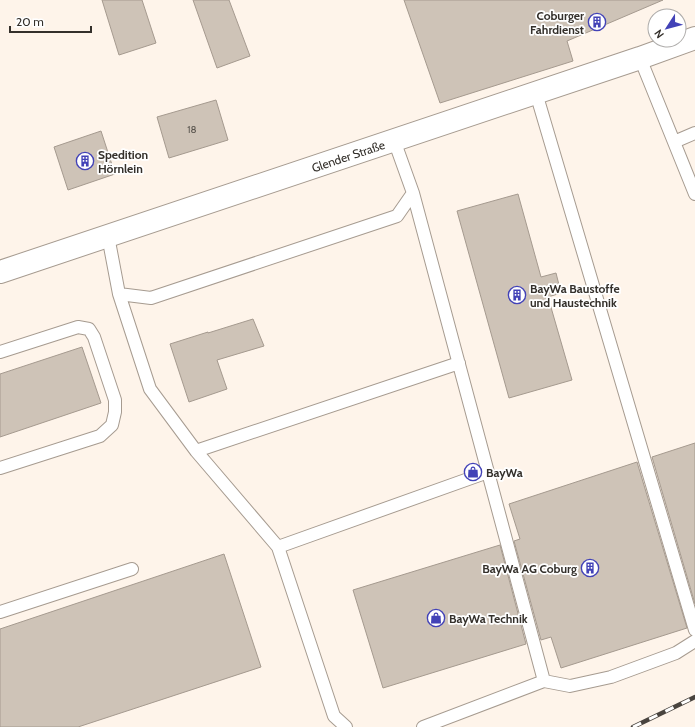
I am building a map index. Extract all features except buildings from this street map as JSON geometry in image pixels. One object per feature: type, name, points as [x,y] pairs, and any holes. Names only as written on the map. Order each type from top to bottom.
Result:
[{"type":"street","name":"Glender Straße","points":[[0,272],[640,58],[695,38]]},
{"type":"lane","points":[[640,58],[695,194]]},
{"type":"lane","points":[[536,93],[695,630]]},
{"type":"lane","points":[[674,142],[695,133]]},
{"type":"lane","points":[[394,140],[413,193],[544,681]]},
{"type":"lane","points":[[119,294],[151,298],[397,216],[413,193]]},
{"type":"lane","points":[[108,236],[119,294],[150,389],[196,451],[278,547],[334,716],[346,727]]},
{"type":"lane","points":[[0,352],[78,327],[88,329],[94,337],[115,400],[112,425],[100,436],[0,468]]},
{"type":"lane","points":[[196,451],[459,363]]},
{"type":"lane","points":[[278,547],[488,472]]},
{"type":"lane","points":[[0,612],[132,569]]},
{"type":"lane","points":[[423,727],[544,681],[570,686],[611,677],[676,653],[695,641]]},
{"type":"railway","points":[[633,727],[695,697]]},
{"type":"place","name":"Coburger Fahrdienst","points":[[597,22]]},
{"type":"place","name":"Spedition Hörnlein","points":[[85,161]]},
{"type":"place","name":"BayWa Baustoffe und Haustechnik","points":[[517,295]]},
{"type":"place","name":"BayWa","points":[[473,472]]},
{"type":"place","name":"BayWa AG Coburg","points":[[590,568]]},
{"type":"place","name":"BayWa Technik","points":[[436,618]]}]
